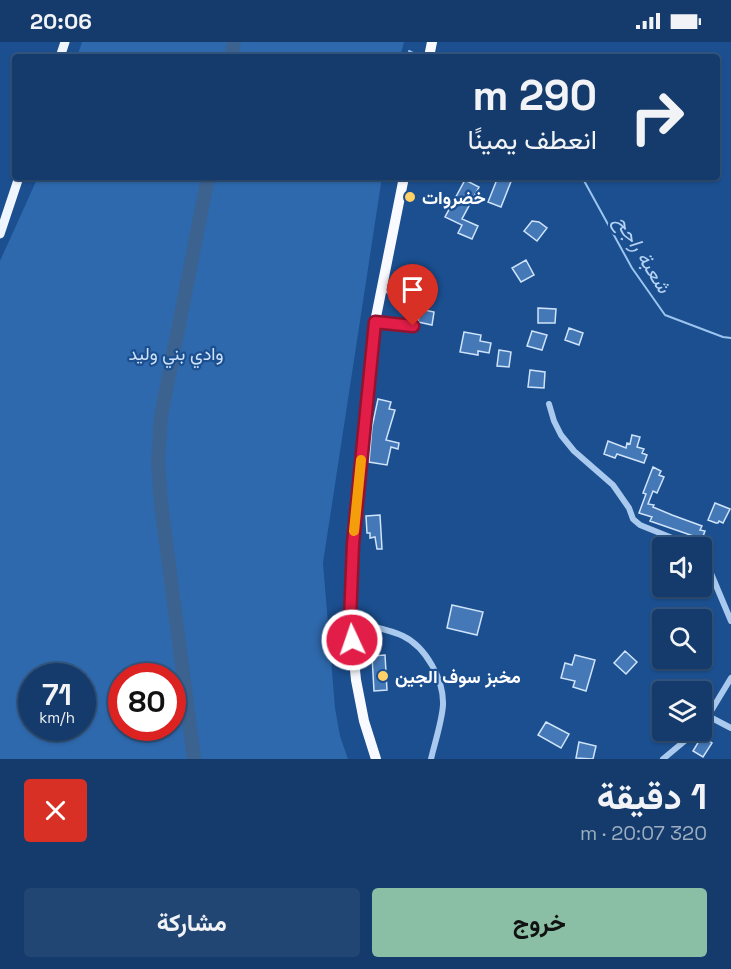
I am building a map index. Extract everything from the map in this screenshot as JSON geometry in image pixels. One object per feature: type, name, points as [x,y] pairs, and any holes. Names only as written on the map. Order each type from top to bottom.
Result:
[{"type":"highway","points":[[376,759],[364,721],[356,680],[350,620],[353,544],[375,322],[403,180]]},
{"type":"main road","points":[[0,234],[19,180]]},
{"type":"street","points":[[549,404],[561,435],[574,451],[613,485],[629,508],[633,519],[640,525],[670,537]]},
{"type":"street","points":[[712,576],[731,621]]},
{"type":"street","points":[[350,620],[402,636],[419,647],[428,660],[441,688],[443,705],[431,759]]},
{"type":"street","points":[[712,709],[731,678]]},
{"type":"street","points":[[712,718],[731,728]]},
{"type":"street","points":[[663,759],[685,741]]},
{"type":"lane","points":[[375,322],[413,326],[418,299],[381,291]]},
{"type":"green space","points":[[82,42],[404,42],[401,54],[78,54]]},
{"type":"green space","name":"وادي بني وليد","points":[[37,180],[382,180],[323,563],[335,708],[340,736],[348,759],[0,759],[0,261]]},
{"type":"building","points":[[465,180],[479,187],[462,219],[478,226],[472,239],[458,233],[462,225],[445,217]]},
{"type":"building","points":[[497,180],[512,180],[501,207],[488,202]]},
{"type":"building","points":[[532,221],[539,222],[547,228],[537,241],[524,231]]},
{"type":"building","points":[[526,260],[534,275],[521,282],[512,268]]},
{"type":"building","points":[[394,279],[437,289],[435,296],[392,287]]},
{"type":"building","points":[[538,308],[556,309],[555,323],[538,323]]},
{"type":"building","points":[[420,309],[434,312],[432,325],[418,322]]},
{"type":"building","points":[[569,328],[583,333],[579,345],[565,340]]},
{"type":"building","points":[[532,331],[547,335],[542,350],[527,346]]},
{"type":"building","points":[[464,332],[481,335],[480,341],[491,343],[489,353],[478,351],[478,355],[460,352]]},
{"type":"building","points":[[499,350],[511,352],[509,367],[497,366]]},
{"type":"building","points":[[530,370],[545,372],[544,388],[528,387]]},
{"type":"building","points":[[378,399],[391,402],[389,409],[395,410],[386,440],[399,443],[398,449],[391,447],[387,465],[369,462],[372,427]]},
{"type":"building","points":[[632,435],[640,437],[637,447],[644,449],[642,453],[647,455],[644,463],[617,454],[615,458],[604,454],[608,441],[626,448],[627,443],[630,444]]},
{"type":"building","points":[[653,467],[661,471],[659,475],[664,477],[657,493],[653,491],[648,504],[702,526],[700,530],[705,531],[703,537],[696,537],[650,521],[652,517],[639,513],[646,494],[643,493]]},
{"type":"building","points":[[715,503],[730,509],[723,523],[708,520]]},
{"type":"building","points":[[380,515],[382,549],[377,549],[375,537],[370,538],[370,533],[367,533],[366,516]]},
{"type":"building","points":[[452,605],[483,612],[477,635],[447,628]]},
{"type":"building","points":[[625,651],[637,662],[626,674],[614,663]]},
{"type":"building","points":[[385,655],[387,690],[374,691],[372,656]]},
{"type":"building","points":[[575,655],[595,660],[586,691],[573,687],[575,681],[561,678],[565,663],[572,665]]},
{"type":"building","points":[[546,722],[569,734],[561,748],[538,735]]},
{"type":"building","points":[[699,741],[712,743],[703,757],[693,751]]},
{"type":"building","points":[[579,742],[596,746],[593,759],[576,758]]},
{"type":"waterway","name":"وادي بني وليد","points":[[232,54],[234,42]]},
{"type":"waterway","points":[[409,51],[415,54]]},
{"type":"waterway","name":"وادي بني وليد","points":[[194,759],[161,503],[158,461],[161,416],[207,180]]},
{"type":"waterway","name":"شعبة راجح","points":[[584,180],[632,268],[665,315],[731,338]]},
{"type":"slow traffic","points":[[354,531],[361,460]]},
{"type":"place","name":"خضروات","points":[[410,197]]},
{"type":"place","name":"مخبز سوف الجين","points":[[383,676]]},
{"type":"route","points":[[352,640],[350,620],[353,544],[375,322],[413,326]]}]
